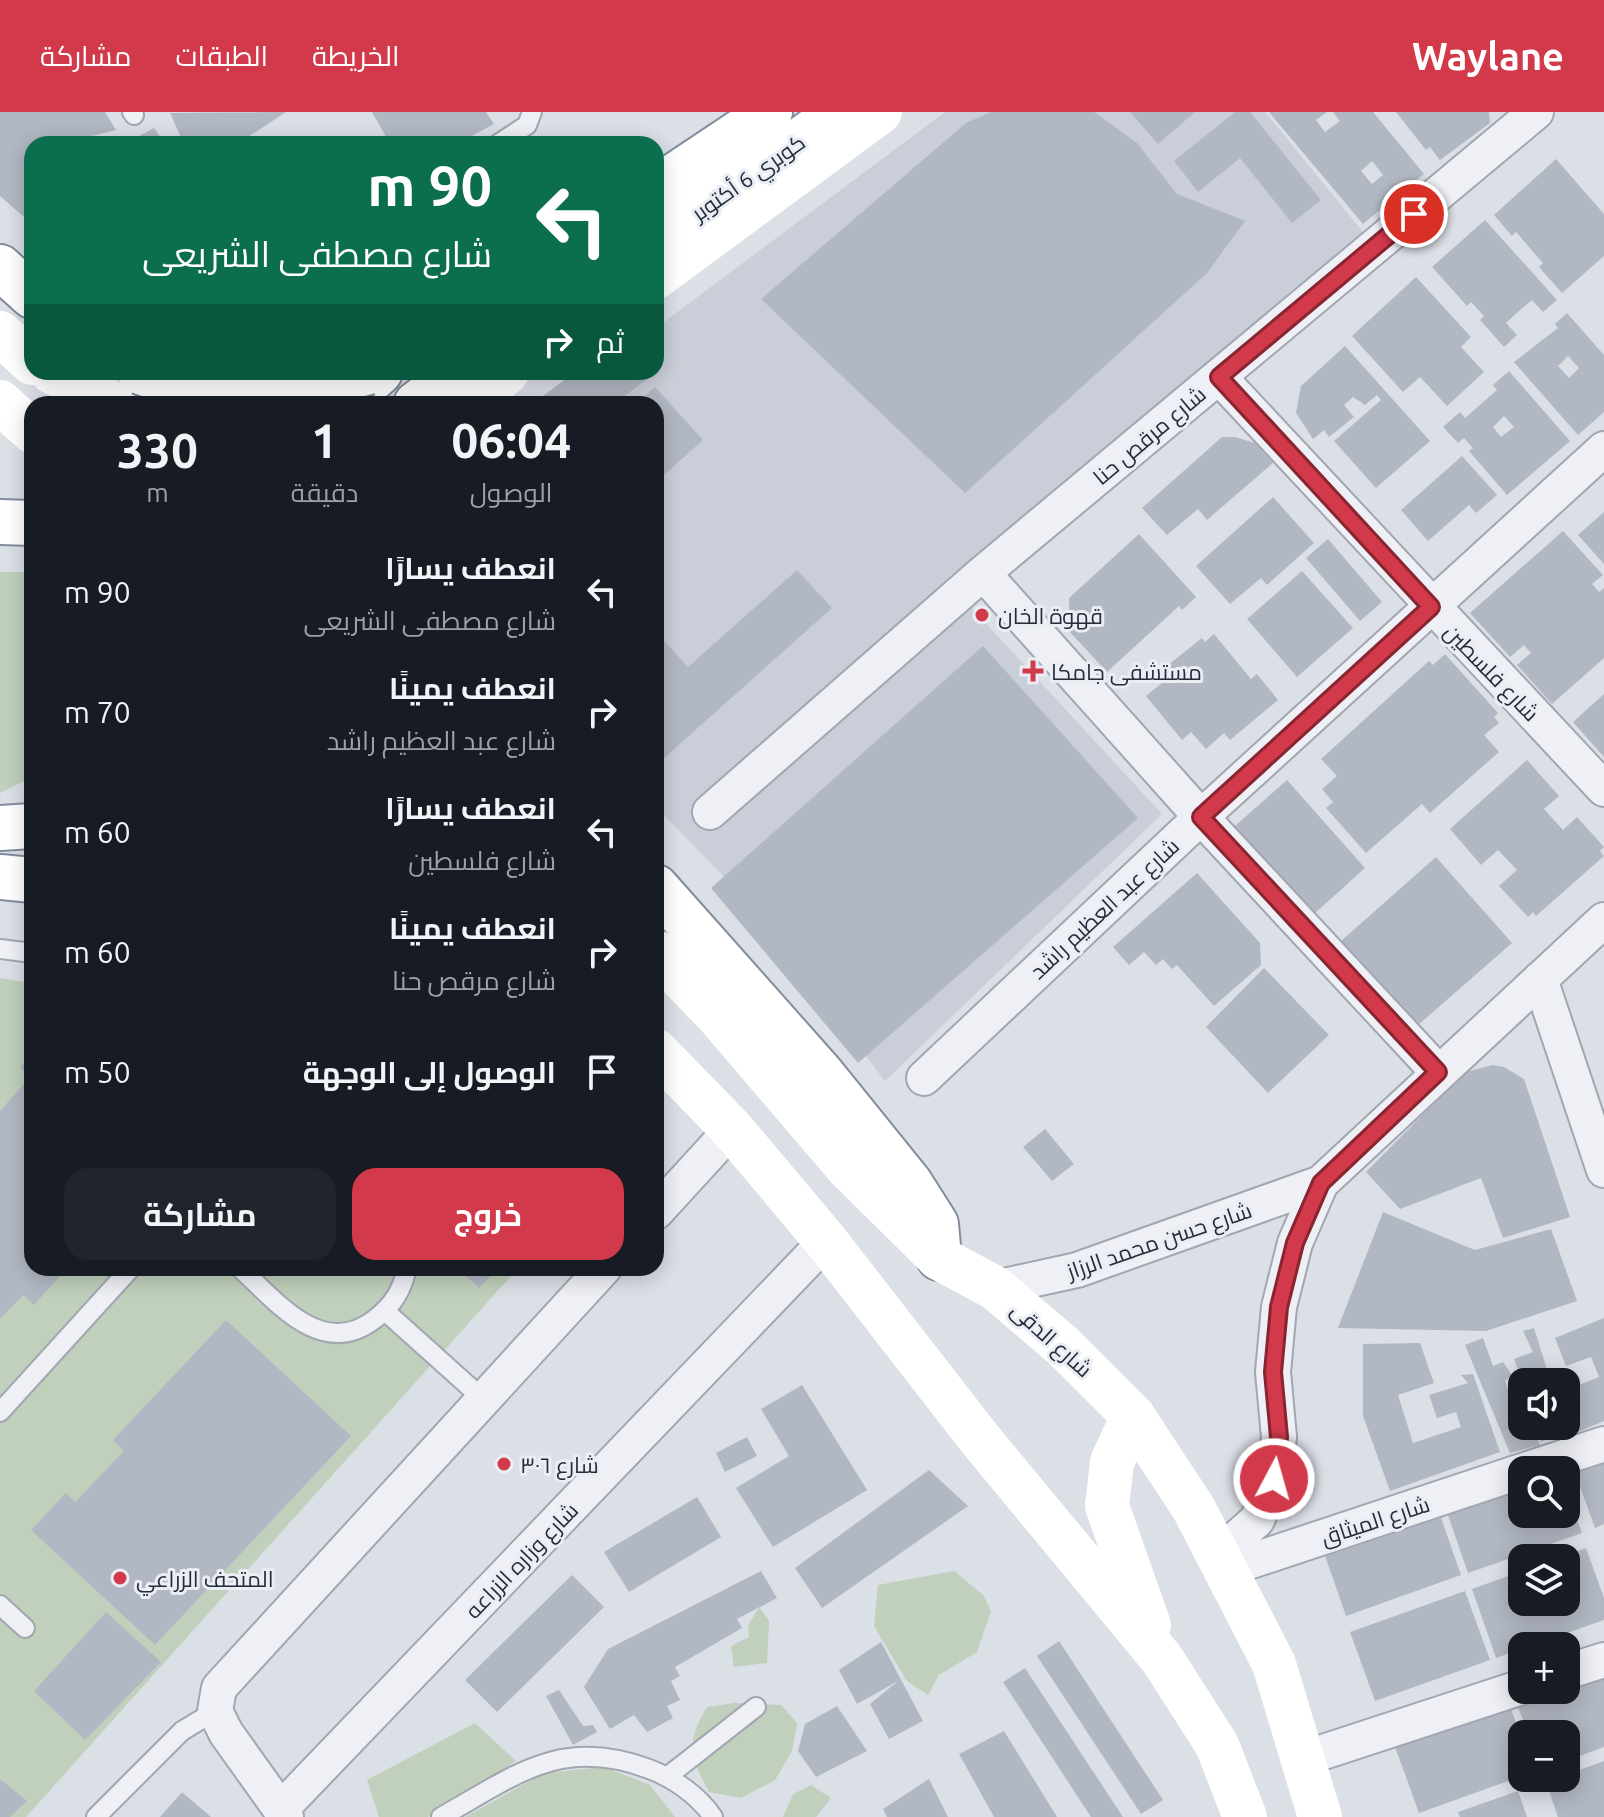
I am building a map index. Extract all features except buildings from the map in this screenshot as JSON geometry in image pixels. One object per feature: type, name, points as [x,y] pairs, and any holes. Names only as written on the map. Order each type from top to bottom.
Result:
[{"type":"main road","name":"كوبري 6 أكتوبر","points":[[664,183],[770,112]]},
{"type":"main road","name":"كوبري 6 أكتوبر","points":[[664,235],[759,171],[838,112]]},
{"type":"main road","points":[[664,271],[880,112]]},
{"type":"main road","points":[[664,160],[724,114]]},
{"type":"main road","points":[[0,267],[24,289]]},
{"type":"main road","points":[[52,380],[69,396]]},
{"type":"main road","points":[[69,380],[99,396]]},
{"type":"main road","points":[[160,380],[186,390],[243,396]]},
{"type":"main road","points":[[262,396],[296,392],[339,380]]},
{"type":"main road","points":[[332,396],[356,380]]},
{"type":"main road","points":[[353,396],[371,380]]},
{"type":"main road","points":[[456,389],[481,380]]},
{"type":"main road","points":[[0,402],[24,424]]},
{"type":"main road","points":[[0,522],[24,523]]},
{"type":"main road","points":[[0,828],[24,826]]},
{"type":"main road","points":[[0,877],[24,879]]},
{"type":"main road","points":[[664,896],[822,1074],[910,1183],[936,1224],[939,1258]]},
{"type":"main road","name":"شارع الدقى","points":[[664,960],[717,1015],[847,1167],[939,1258],[995,1288],[1063,1346],[1133,1416],[1194,1509],[1274,1664],[1305,1758],[1320,1817]]},
{"type":"main road","points":[[664,1059],[732,1129],[826,1241],[979,1438],[1162,1659],[1217,1745],[1245,1817]]},
{"type":"main road","points":[[1133,1416],[1112,1462],[1107,1506],[1162,1659]]},
{"type":"street","name":"شارع مرقص حنا","points":[[710,812],[983,573],[1536,112]]},
{"type":"street","name":"شارع فلسطين","points":[[1219,377],[1604,789]]},
{"type":"street","name":"شارع عبد العظيم راشد","points":[[924,1078],[1201,817],[1604,449]]},
{"type":"street","points":[[983,573],[1201,817],[1438,1072]]},
{"type":"street","name":"شارع حسن محمد الرزاز","points":[[1222,1562],[1257,1520],[1274,1479],[1279,1437],[1273,1372],[1279,1307],[1295,1243],[1321,1183],[1604,920]]},
{"type":"street","points":[[1540,979],[1604,1170]]},
{"type":"street","points":[[664,1203],[732,1129]]},
{"type":"street","name":"شارع حسن محمد الرزاز","points":[[995,1288],[1077,1270],[1321,1183]]},
{"type":"street","name":"شارع وزاره الزراعه","points":[[215,1711],[226,1733],[283,1813],[826,1241]]},
{"type":"street","points":[[215,1711],[219,1688],[597,1276]]},
{"type":"street","name":"شارع الميثاق","points":[[1567,1456],[1604,1444]]},
{"type":"street","name":"شارع الميثاق","points":[[1222,1562],[1508,1475]]},
{"type":"street","points":[[1580,1668],[1604,1660]]},
{"type":"street","points":[[1305,1758],[1508,1692]]},
{"type":"lane","points":[[510,136],[527,125],[532,112]]},
{"type":"lane","points":[[0,949],[24,952]]},
{"type":"lane","points":[[0,1412],[124,1276]]},
{"type":"lane","points":[[249,1276],[294,1318],[315,1331],[341,1334],[365,1327],[385,1311],[402,1291],[405,1276]]},
{"type":"lane","points":[[385,1311],[483,1399]]},
{"type":"lane","points":[[0,1605],[25,1628]]},
{"type":"lane","points":[[668,1776],[756,1707]]},
{"type":"lane","points":[[96,1817],[182,1731],[215,1711]]},
{"type":"lane","points":[[441,1817],[519,1773],[568,1755],[620,1758],[668,1776],[706,1807],[713,1817]]},
{"type":"shaded area","points":[[945,112],[1265,112],[1363,232],[946,580],[1162,814],[885,1081],[742,895],[664,815],[664,396],[566,396],[587,380],[664,380],[664,322]]},
{"type":"green space","points":[[0,572],[24,572],[24,781],[0,793]]},
{"type":"green space","name":"المتحف الزراعي","points":[[0,978],[24,982],[24,1276],[511,1276],[26,1817],[0,1817]]},
{"type":"green space","points":[[954,1571],[983,1595],[991,1611],[977,1652],[939,1675],[928,1695],[907,1681],[874,1626],[878,1585]]},
{"type":"green space","points":[[759,1607],[769,1621],[767,1663],[734,1667],[731,1646],[749,1637],[748,1626]]},
{"type":"green space","points":[[734,1703],[781,1705],[797,1723],[792,1751],[775,1780],[741,1798],[709,1792],[694,1759],[693,1749],[696,1730],[707,1707]]},
{"type":"green space","points":[[475,1723],[516,1761],[428,1817],[379,1817],[367,1780]]},
{"type":"green space","points":[[604,1767],[650,1785],[675,1817],[465,1817],[544,1773]]},
{"type":"green space","points":[[811,1785],[831,1798],[816,1817],[783,1817],[793,1794]]},
{"type":"place","name":"قهوة الخان","points":[[982,615]]},
{"type":"place","name":"مستشفى جامكا","points":[[1033,671]]},
{"type":"place","name":"شارع ٣٠٦","points":[[504,1464]]},
{"type":"place","name":"المتحف الزراعي","points":[[120,1578]]},
{"type":"route","points":[[1274,1479],[1279,1437],[1273,1372],[1279,1307],[1295,1243],[1321,1183],[1438,1072],[1201,817],[1431,607],[1219,377],[1414,214]]}]
